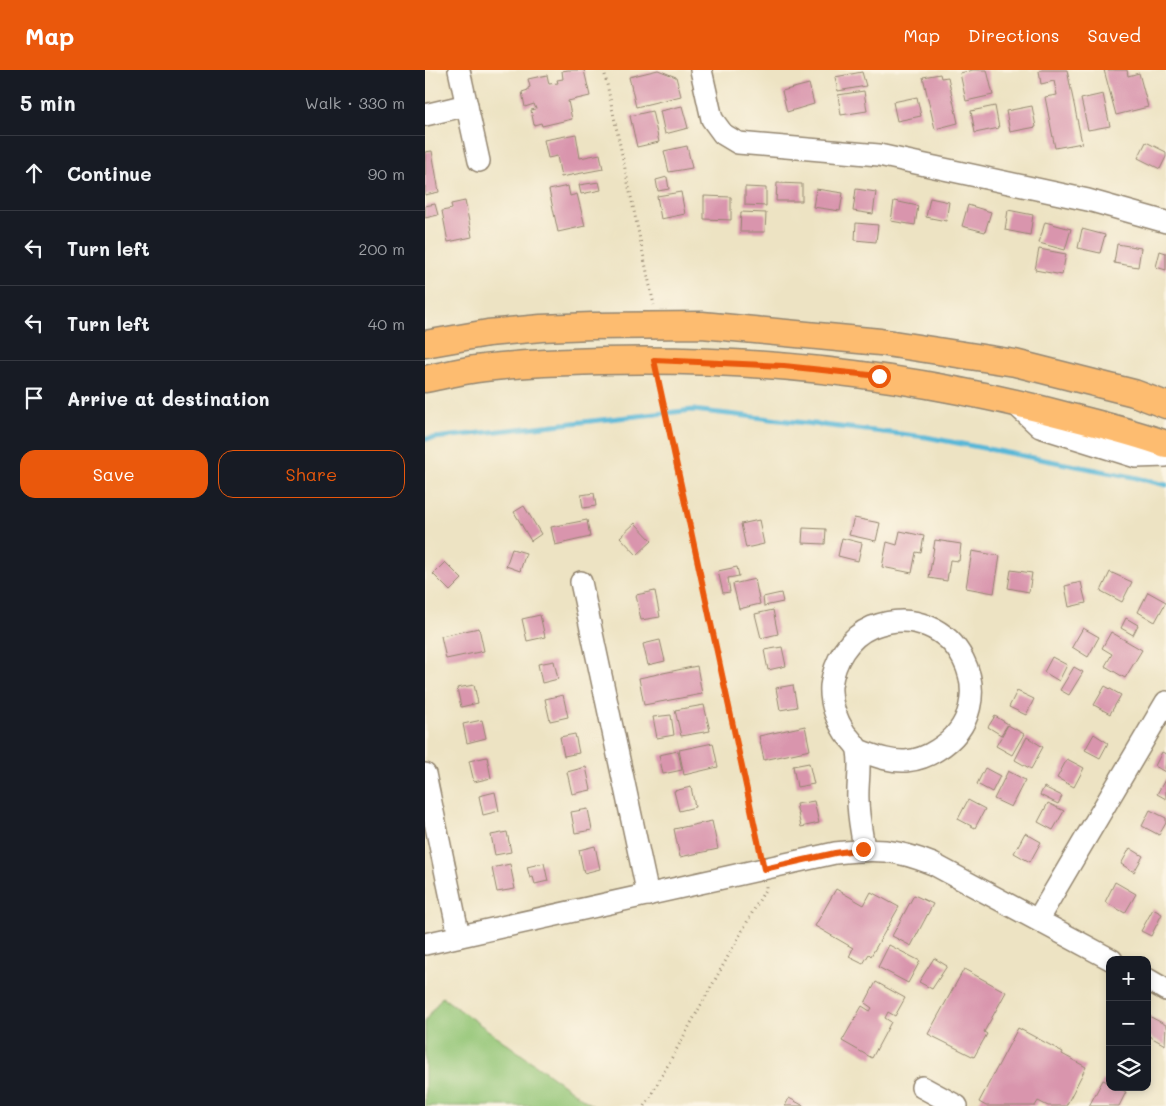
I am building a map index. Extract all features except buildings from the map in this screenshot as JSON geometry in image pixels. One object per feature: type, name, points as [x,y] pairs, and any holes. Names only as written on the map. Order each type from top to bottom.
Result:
[{"type":"main road","points":[[425,344],[488,333],[541,328],[702,325],[880,342],[1015,363],[1134,393],[1166,405]]},
{"type":"main road","points":[[425,378],[484,368],[571,362],[654,360],[784,366],[879,376],[1011,400],[1140,435],[1166,444]]},
{"type":"street","points":[[459,70],[479,161]]},
{"type":"street","points":[[701,70],[712,119],[723,134],[738,143],[879,156],[1088,200],[1166,222]]},
{"type":"street","points":[[425,115],[467,105]]},
{"type":"street","points":[[1011,400],[1040,427],[1136,457],[1166,456]]},
{"type":"street","points":[[581,582],[648,895]]},
{"type":"street","points":[[858,750],[882,758],[905,761],[927,756],[947,744],[962,726],[970,704],[971,681],[964,659],[950,640],[931,627],[909,620],[886,622],[865,630],[847,645],[836,665],[831,688],[834,711],[845,732],[858,750],[858,802],[863,849]]},
{"type":"street","points":[[1038,919],[1166,702]]},
{"type":"street","points":[[425,774],[459,936]]},
{"type":"street","points":[[425,944],[835,853],[863,849],[891,851],[927,862],[1038,919],[1106,957]]},
{"type":"street","points":[[1151,981],[1166,990]]},
{"type":"street","points":[[922,1087],[957,1106]]},
{"type":"path","points":[[604,70],[659,325]]},
{"type":"path","points":[[645,1106],[766,888],[764,869],[654,360]]},
{"type":"green space","points":[[442,997],[593,1106],[425,1106],[425,1021]]},
{"type":"waterway","points":[[425,439],[693,410],[926,437],[1166,485]]},
{"type":"route","points":[[863,849],[835,853],[764,869],[654,360],[784,366],[879,376]]}]
